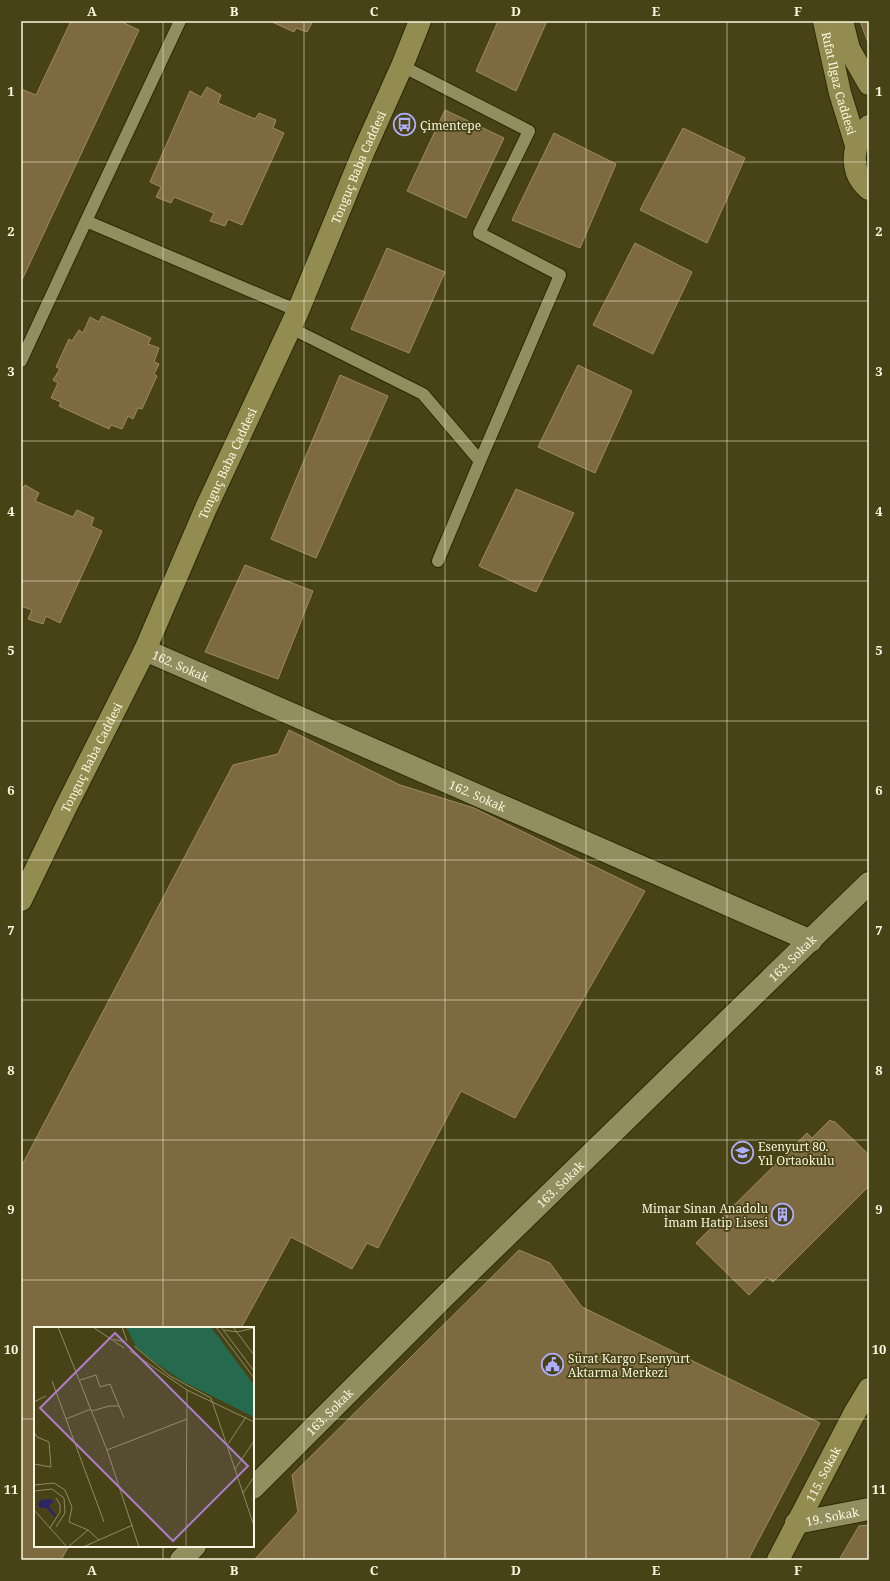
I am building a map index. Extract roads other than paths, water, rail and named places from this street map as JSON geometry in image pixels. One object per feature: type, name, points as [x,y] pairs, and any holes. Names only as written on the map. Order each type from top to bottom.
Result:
[{"type":"street","name":"Tonguç Baba Caddesi","points":[[21,900],[66,806],[145,650],[206,508],[294,319],[420,21]]},
{"type":"street","name":"Rıfat Ilgaz Caddesi","points":[[824,21],[840,93],[856,145]]},
{"type":"street","name":"Rıfat Ilgaz Caddesi","points":[[842,21],[849,49],[869,84]]},
{"type":"street","points":[[869,126],[862,132],[856,145],[854,158],[856,172],[863,184],[869,189]]},
{"type":"street","name":"162. Sokak","points":[[145,650],[810,941]]},
{"type":"street","name":"163. Sokak","points":[[254,1487],[446,1295],[869,883]]},
{"type":"street","name":"115. Sokak","points":[[778,1560],[854,1414],[869,1389]]},
{"type":"street","name":"19. Sokak","points":[[796,1523],[869,1509]]},
{"type":"street","points":[[181,1560],[194,1547]]},
{"type":"lane","points":[[21,361],[180,21]]},
{"type":"lane","points":[[402,66],[529,131],[479,233],[560,275],[438,561]]},
{"type":"lane","points":[[86,221],[294,319],[423,394],[480,461]]},
{"type":"place","name":"Çimentepe","points":[[405,125]]},
{"type":"place","name":"Esenyurt 80. Yıl Ortaokulu","points":[[743,1153]]},
{"type":"place","name":"Mimar Sinan Anadolu İmam Hatip Lisesi","points":[[783,1215]]},
{"type":"place","name":"Sürat Kargo Esenyurt Aktarma Merkezi","points":[[552,1365]]}]
